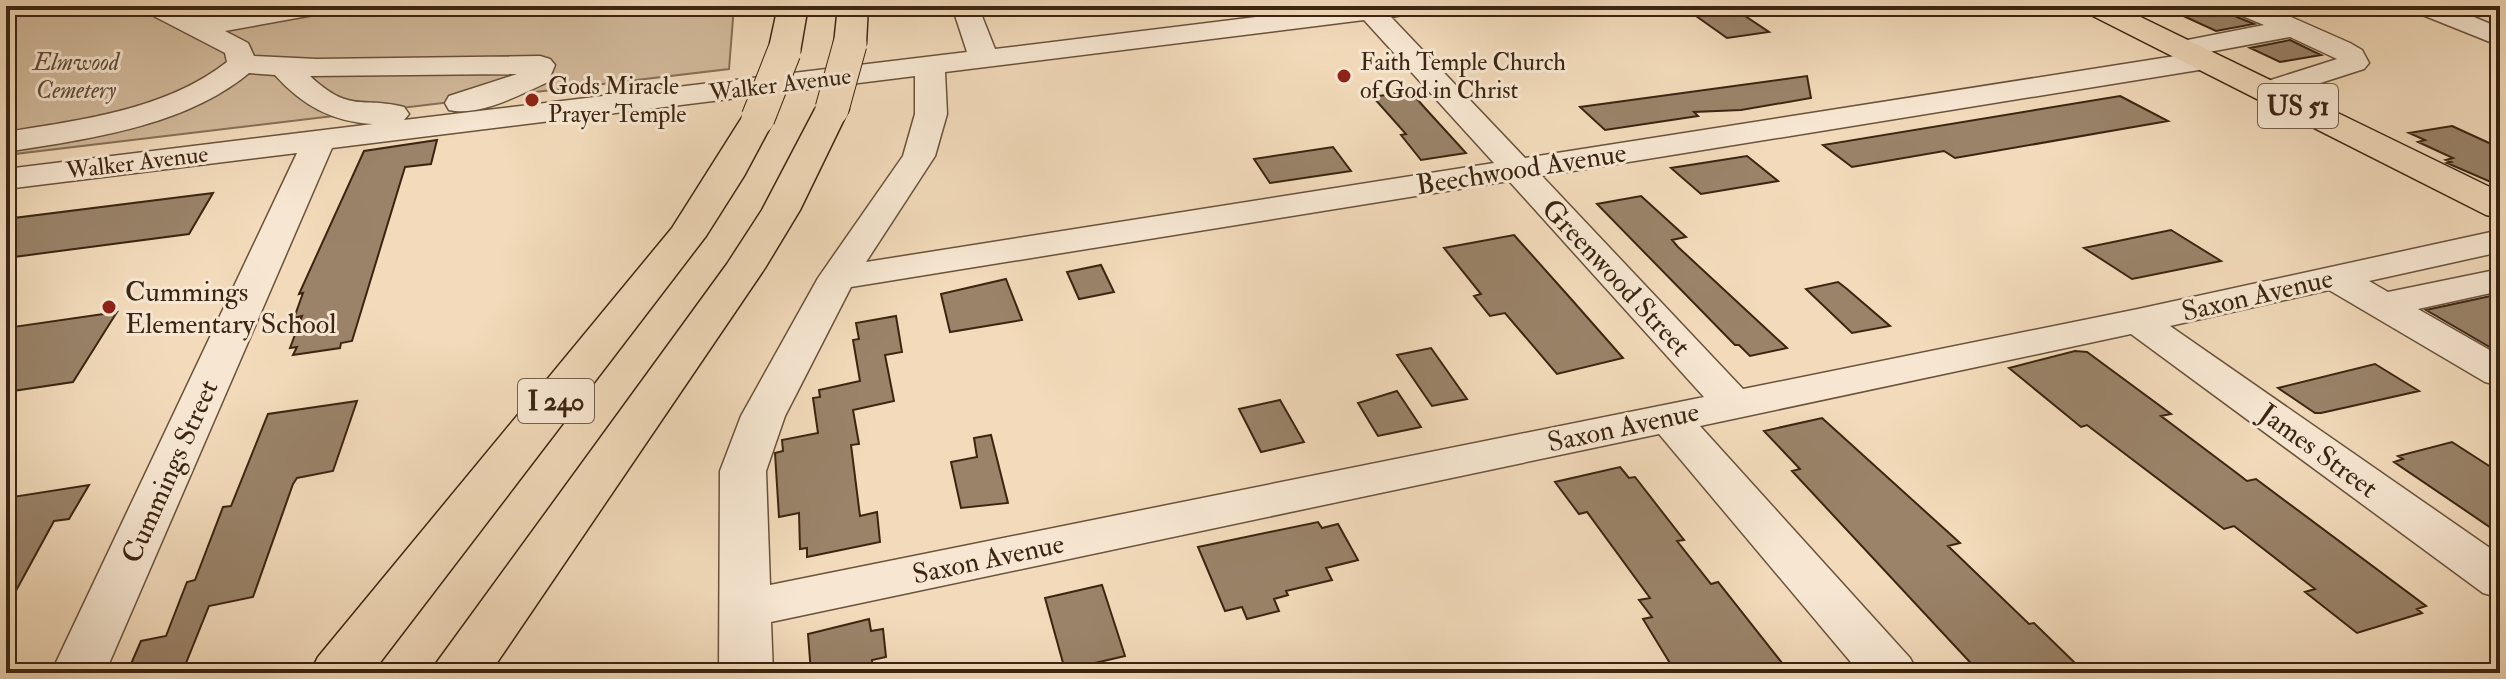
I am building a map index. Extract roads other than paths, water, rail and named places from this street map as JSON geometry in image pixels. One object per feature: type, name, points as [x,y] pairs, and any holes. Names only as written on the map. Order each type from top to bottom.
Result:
[{"type":"main road","name":"I 240","points":[[339,673],[686,236],[726,176],[758,118],[784,52],[793,6]]},
{"type":"main road","name":"I 240","points":[[458,673],[745,268],[794,186],[832,109],[850,44],[853,6]]},
{"type":"main road","name":"US 51","points":[[2101,7],[2500,207]]},
{"type":"street","points":[[156,6],[204,17],[319,6]]},
{"type":"street","points":[[965,6],[985,61]]},
{"type":"street","points":[[1202,6],[1219,30]]},
{"type":"street","name":"Walker Avenue","points":[[6,179],[985,61],[1411,6]]},
{"type":"street","points":[[2243,6],[2340,49],[2352,56],[2354,63],[2266,91]]},
{"type":"street","points":[[2425,6],[2500,38]]},
{"type":"street","name":"Greenwood Street","points":[[1371,11],[1733,403]]},
{"type":"street","points":[[204,17],[238,49],[242,64]]},
{"type":"street","name":"Beechwood Avenue","points":[[837,278],[2194,54],[2294,28]]},
{"type":"street","points":[[6,142],[75,131],[165,105],[226,81],[242,64],[283,66],[317,68],[540,65],[538,76],[500,92],[443,107],[372,116],[324,105],[283,66]]},
{"type":"street","points":[[746,673],[743,471],[763,416],[837,278],[919,156],[931,114],[930,67]]},
{"type":"street","name":"Cummings Street","points":[[78,673],[320,139]]},
{"type":"street","name":"Saxon Avenue","points":[[745,609],[2138,321],[2500,241]]},
{"type":"street","points":[[2334,277],[2500,373]]},
{"type":"street","points":[[2382,305],[2500,280]]},
{"type":"street","name":"James Street","points":[[2138,321],[2500,580]]},
{"type":"street","points":[[1668,417],[1891,673]]},
{"type":"place","name":"Faith Temple Church of God in Christ","points":[[1344,76]]},
{"type":"place","name":"Gods Miracle Prayer Temple","points":[[532,100]]},
{"type":"place","name":"Cummings Elementary School","points":[[109,307]]},
{"type":"park label","name":"Elmwood Cemetery","points":[[76,76]]}]
